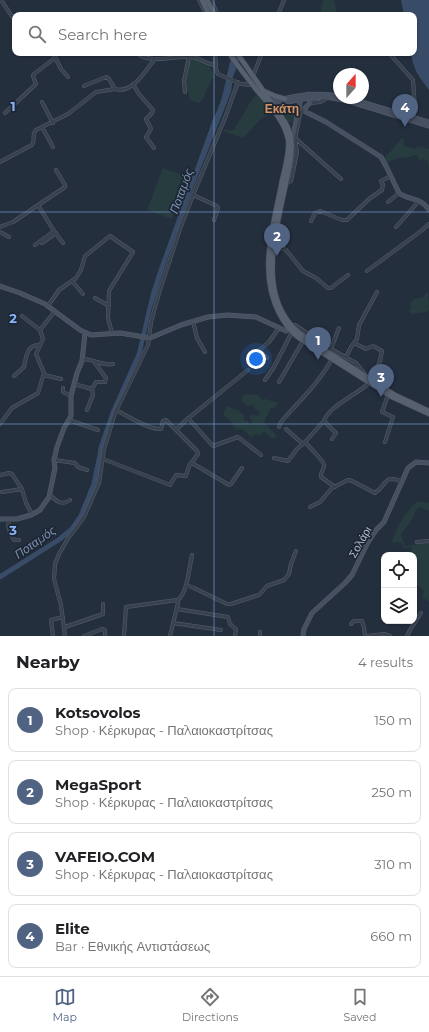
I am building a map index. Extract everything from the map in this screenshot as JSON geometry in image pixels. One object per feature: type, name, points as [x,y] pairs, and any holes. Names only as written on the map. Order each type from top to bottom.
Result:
[{"type":"main road","points":[[202,0],[206,12]]},
{"type":"main road","points":[[207,0],[213,12]]},
{"type":"main road","points":[[232,56],[252,84],[285,122],[293,139]]},
{"type":"main road","points":[[238,56],[262,89],[283,127],[288,144],[271,236],[268,276],[272,296],[278,311],[290,328],[330,351],[366,377],[400,398],[429,411]]},
{"type":"main road","points":[[262,89],[272,96],[285,99]]},
{"type":"main road","points":[[270,104],[323,94],[333,95]]},
{"type":"main road","points":[[309,96],[327,97],[348,101],[412,119],[429,122]]},
{"type":"main road","points":[[309,96],[310,103],[304,109],[306,112],[326,122],[381,157],[399,193],[403,196],[425,204],[429,210]]},
{"type":"main road","points":[[270,104],[285,99],[297,98]]},
{"type":"main road","points":[[290,328],[273,287],[272,275],[274,246],[292,152],[295,123],[298,111],[297,98]]},
{"type":"main road","points":[[366,104],[429,126]]},
{"type":"main road","points":[[285,122],[289,125],[295,123]]},
{"type":"main road","points":[[0,286],[20,293],[48,306],[85,333],[94,335],[112,333],[148,338],[176,326],[212,316],[243,315],[258,318],[279,328],[290,328]]},
{"type":"main road","points":[[0,519],[17,519],[32,514],[45,505],[50,495],[57,447],[64,428],[71,416],[71,396],[82,359],[85,333]]},
{"type":"main road","points":[[306,338],[332,359],[388,395],[429,414]]},
{"type":"main road","name":"Σολάρι","points":[[303,636],[304,629],[312,613],[351,576],[370,539],[384,522],[408,468],[416,462],[429,463]]},
{"type":"street","points":[[1,0],[12,16]]},
{"type":"street","points":[[199,0],[205,12]]},
{"type":"street","points":[[211,0],[217,12]]},
{"type":"street","points":[[279,12],[284,0]]},
{"type":"street","points":[[141,56],[155,59],[189,57],[196,58],[208,64],[216,65]]},
{"type":"street","points":[[215,56],[217,73],[236,82],[247,85],[252,84]]},
{"type":"street","points":[[253,76],[261,56]]},
{"type":"street","points":[[392,56],[413,80],[414,106],[412,119]]},
{"type":"street","points":[[185,92],[184,81],[189,57]]},
{"type":"street","points":[[5,113],[36,84],[33,76],[34,74],[55,58],[61,69],[68,77]]},
{"type":"street","points":[[0,162],[32,145],[36,130],[53,123],[68,114],[96,92],[115,89],[123,90],[133,84],[155,59]]},
{"type":"street","points":[[84,86],[106,77],[115,89]]},
{"type":"street","points":[[66,636],[62,605],[54,579],[59,554],[69,537],[84,517],[100,478],[104,449],[116,410],[148,338],[159,293],[193,195],[225,118],[236,82]]},
{"type":"street","points":[[133,84],[139,94],[153,110],[146,119],[151,129],[146,137],[154,148]]},
{"type":"street","points":[[310,103],[320,102],[327,97]]},
{"type":"street","points":[[42,102],[53,123]]},
{"type":"street","points":[[304,109],[300,114],[293,139],[341,179]]},
{"type":"street","points":[[42,127],[54,147]]},
{"type":"street","points":[[0,227],[13,222],[65,187],[65,184],[56,170]]},
{"type":"street","points":[[311,221],[316,213],[320,211],[342,220],[346,220],[369,199],[382,190],[383,185],[381,181],[391,176]]},
{"type":"street","points":[[388,202],[399,193]]},
{"type":"street","points":[[193,195],[217,206],[218,208],[214,220]]},
{"type":"street","points":[[396,227],[419,201]]},
{"type":"street","points":[[38,205],[63,243]]},
{"type":"street","points":[[367,271],[429,224]]},
{"type":"street","points":[[0,232],[9,237]]},
{"type":"street","points":[[42,243],[55,232]]},
{"type":"street","points":[[35,245],[55,232]]},
{"type":"street","points":[[48,306],[59,290],[72,281],[81,270],[85,256],[108,236],[133,252],[110,288],[108,319],[112,333]]},
{"type":"street","points":[[274,246],[286,250],[303,271],[316,278],[328,288],[331,288],[348,275]]},
{"type":"street","points":[[72,281],[83,294]]},
{"type":"street","points":[[346,357],[358,337],[359,325],[377,292]]},
{"type":"street","points":[[95,298],[108,306]]},
{"type":"street","points":[[40,330],[55,310]]},
{"type":"street","points":[[0,424],[12,408],[37,394],[44,375],[44,370],[36,354],[43,338],[40,330],[22,316]]},
{"type":"street","points":[[193,321],[197,338],[205,352]]},
{"type":"street","points":[[266,358],[258,351],[269,342],[279,328]]},
{"type":"street","points":[[265,380],[274,367],[290,328]]},
{"type":"street","points":[[339,328],[330,351],[346,357],[360,367],[366,377]]},
{"type":"street","points":[[279,382],[306,338]]},
{"type":"street","points":[[354,343],[365,349],[373,346],[382,351],[382,357],[376,370]]},
{"type":"street","points":[[14,376],[24,367],[25,357],[31,347],[40,344]]},
{"type":"street","points":[[82,359],[91,359],[106,377],[104,383],[96,382],[92,389],[93,395],[87,410]]},
{"type":"street","points":[[279,427],[281,422],[306,395],[326,370],[332,359]]},
{"type":"street","points":[[95,363],[113,364]]},
{"type":"street","points":[[176,430],[188,418],[248,370]]},
{"type":"street","points":[[44,375],[61,379]]},
{"type":"street","points":[[274,458],[288,461],[297,449],[324,421],[326,416],[369,383]]},
{"type":"street","points":[[74,384],[92,389]]},
{"type":"street","points":[[63,388],[64,392],[71,396]]},
{"type":"street","points":[[385,442],[393,417],[382,412],[388,395]]},
{"type":"street","points":[[103,459],[170,485],[176,475],[186,476],[192,463],[198,455],[198,452],[166,420],[163,421],[161,428],[158,429],[116,410]]},
{"type":"street","points":[[188,418],[213,446],[239,437],[261,455]]},
{"type":"street","points":[[69,420],[98,430]]},
{"type":"street","points":[[324,421],[336,433],[332,439]]},
{"type":"street","points":[[286,429],[304,443],[323,462],[324,465],[320,474],[321,478],[335,487]]},
{"type":"street","points":[[54,460],[75,463],[78,467],[87,470]]},
{"type":"street","points":[[192,463],[229,485],[242,468]]},
{"type":"street","points":[[0,475],[10,473],[22,489],[32,514]]},
{"type":"street","points":[[310,507],[320,502],[329,491],[350,480],[375,493],[389,479],[401,481]]},
{"type":"street","points":[[2,492],[22,489]]},
{"type":"street","points":[[50,495],[56,501],[61,503],[70,500]]},
{"type":"street","points":[[10,518],[8,523],[9,532],[14,540],[19,540]]},
{"type":"street","points":[[417,542],[429,541]]},
{"type":"street","points":[[186,585],[227,604],[232,604],[259,595],[267,586],[284,580],[289,574],[296,551]]},
{"type":"street","points":[[170,636],[178,600],[186,585],[192,555]]},
{"type":"street","points":[[124,636],[126,607],[178,600]]},
{"type":"street","points":[[64,627],[103,614],[103,604]]},
{"type":"street","points":[[177,609],[228,617],[230,624],[236,629],[235,636]]},
{"type":"street","points":[[407,636],[422,613]]},
{"type":"street","points":[[53,636],[51,620],[63,617]]},
{"type":"street","points":[[351,624],[356,621],[363,622],[365,636]]},
{"type":"street","points":[[173,623],[221,630]]},
{"type":"street","points":[[84,636],[102,629],[105,630],[105,636]]},
{"type":"street","points":[[368,636],[384,634],[390,636]]},
{"type":"green space","points":[[323,0],[334,0],[336,12],[321,12]]},
{"type":"green space","points":[[189,58],[199,60],[211,66],[210,67],[214,75],[202,100],[199,103],[190,100],[186,85]]},
{"type":"green space","points":[[257,95],[272,113],[261,119],[243,138],[223,131],[226,129],[232,131],[234,130],[252,99]]},
{"type":"green space","points":[[292,103],[295,107],[295,113],[294,119],[291,123],[287,121],[277,105]]},
{"type":"green space","points":[[401,139],[404,139],[403,146],[416,149],[417,146],[429,149],[429,169],[428,162],[425,159],[419,160],[417,155],[397,159],[387,163],[383,160]]},
{"type":"green space","points":[[163,168],[187,177],[172,219],[147,210]]},
{"type":"green space","points":[[428,292],[429,310],[426,312],[411,314],[409,310],[412,308],[410,305],[413,299],[421,298]]},
{"type":"green space","points":[[244,394],[258,395],[262,400],[265,399],[279,403],[274,408],[271,408],[264,422],[277,436],[275,438],[271,438],[264,432],[259,436],[257,433],[251,437],[243,429],[236,430],[223,414],[227,406],[239,411],[244,415],[244,420],[248,421],[249,425],[251,426],[252,420],[249,417],[253,414],[256,416],[260,413],[252,405],[247,406],[241,400]]},
{"type":"green space","points":[[418,501],[429,503],[429,511],[420,507],[418,508],[401,535],[405,546],[429,543],[429,602],[426,599],[422,599],[424,591],[417,585],[417,552],[411,552],[412,547],[404,548],[401,542],[392,543],[402,520],[409,509]]},
{"type":"water","points":[[401,0],[429,0],[429,90],[417,73],[412,56],[417,56],[417,12],[403,12]]},
{"type":"water","points":[[232,56],[241,56],[233,77],[231,92],[188,201],[167,260],[151,311],[142,352],[116,409],[100,450],[98,449],[111,411],[137,353],[151,293],[220,103]]},
{"type":"waterway","name":"Ποταμός","points":[[0,577],[60,539],[72,529],[81,516],[94,484],[102,445]]},
{"type":"place","name":"Elite","points":[[405,127]]},
{"type":"place","name":"MegaSport","points":[[277,256]]},
{"type":"place","name":"Kotsovolos","points":[[318,360]]},
{"type":"place","name":"VAFEIO.COM","points":[[381,397]]},
{"type":"district","name":"Εκάτη","points":[[282,108]]}]
